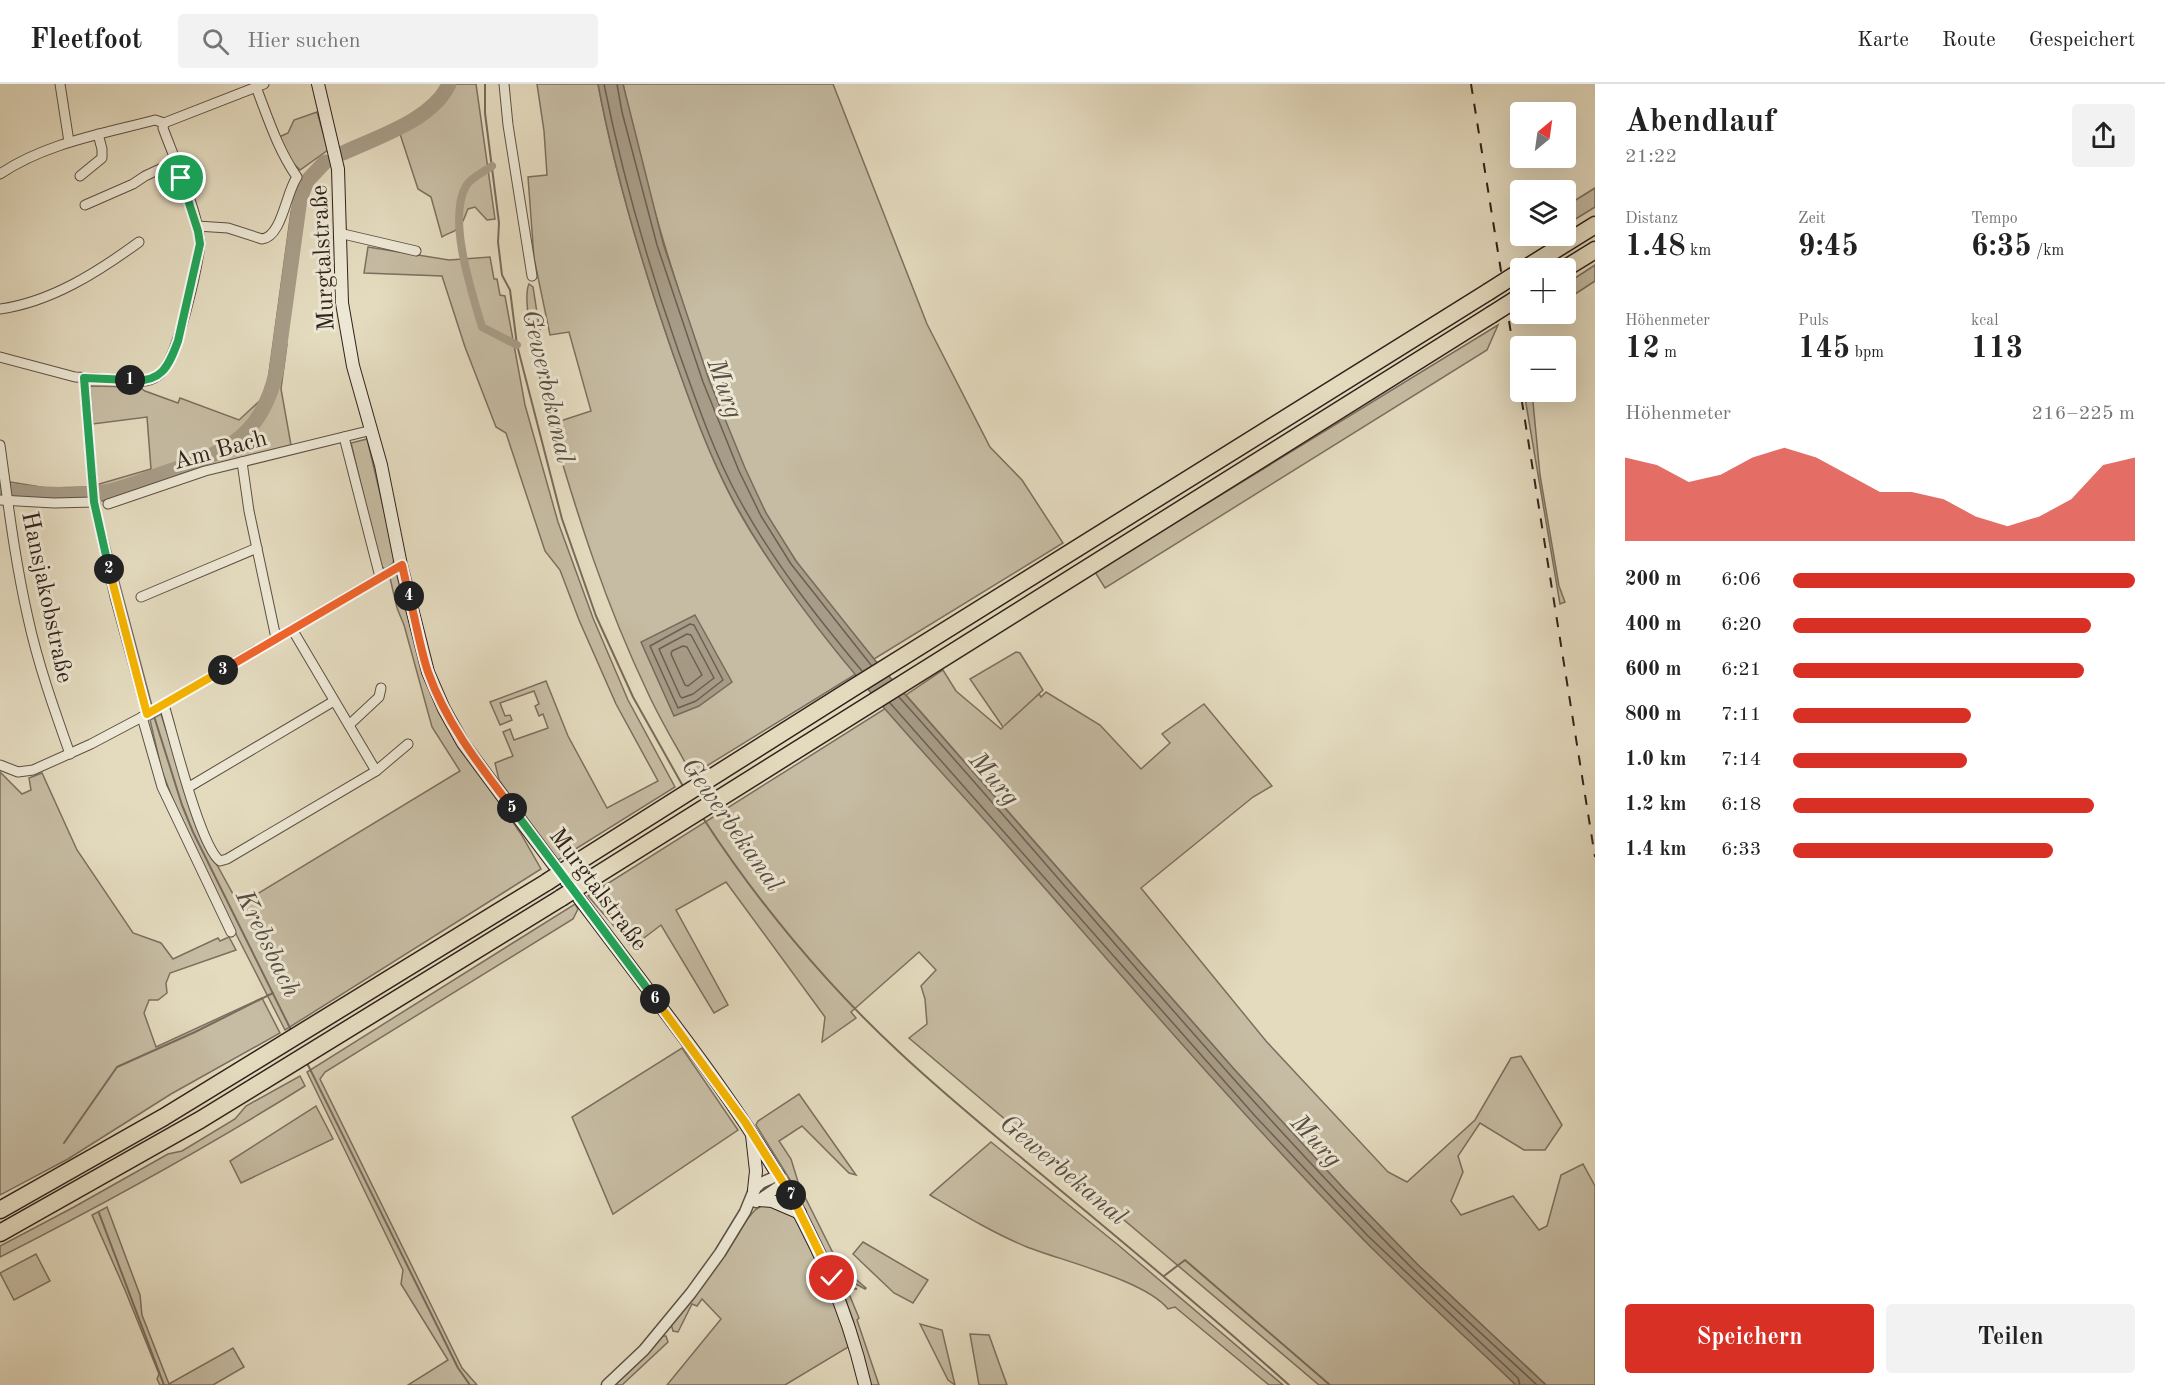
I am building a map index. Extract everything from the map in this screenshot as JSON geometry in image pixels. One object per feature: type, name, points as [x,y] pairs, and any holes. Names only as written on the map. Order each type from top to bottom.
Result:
[{"type":"highway","points":[[1543,258],[1595,225]]},
{"type":"highway","points":[[1576,262],[1595,250]]},
{"type":"highway","points":[[0,1210],[144,1129],[303,1034],[1510,278]]},
{"type":"highway","points":[[0,1233],[171,1137],[313,1052],[1510,303]]},
{"type":"main road","name":"Murgtalstraße","points":[[318,84],[338,169],[340,277],[345,329],[381,465],[428,672],[444,709],[463,743],[696,1053],[751,1130],[801,1213],[832,1278],[849,1324],[865,1385]]},
{"type":"main road","points":[[751,1130],[757,1195],[801,1213]]},
{"type":"street","points":[[60,84],[69,142]]},
{"type":"street","points":[[504,84],[508,125],[532,276]]},
{"type":"street","points":[[0,174],[25,158],[69,142],[154,120],[164,123],[260,86],[275,138],[297,177],[292,184],[275,231],[262,239],[228,228],[197,226]]},
{"type":"street","points":[[0,357],[54,373],[84,378],[145,381],[153,379],[165,368],[178,341],[200,238],[163,128],[164,123]]},
{"type":"street","points":[[80,176],[102,158],[98,134]]},
{"type":"street","points":[[85,205],[175,162]]},
{"type":"street","points":[[339,233],[416,251]]},
{"type":"street","points":[[0,309],[20,306],[56,292],[108,264],[139,242]]},
{"type":"street","points":[[84,378],[94,495],[115,597],[152,712],[189,787],[203,831],[217,858],[224,861],[375,771],[408,744]]},
{"type":"street","points":[[372,430],[344,437],[380,577]]},
{"type":"street","name":"Am Bach","points":[[108,504],[179,479],[344,437]]},
{"type":"street","name":"Hansjakobstraße","points":[[0,445],[5,500],[28,619],[44,679],[70,754]]},
{"type":"street","points":[[242,462],[276,638]]},
{"type":"street","points":[[5,500],[54,503],[94,495]]},
{"type":"street","points":[[141,597],[257,548]]},
{"type":"street","points":[[1,766],[11,771],[26,772],[41,768],[70,754],[152,712],[402,565]]},
{"type":"street","points":[[292,629],[375,771]]},
{"type":"street","points":[[349,725],[379,697],[381,688]]},
{"type":"street","points":[[189,787],[334,701]]},
{"type":"street","points":[[152,712],[162,788],[231,932]]},
{"type":"street","points":[[608,1385],[644,1350],[691,1293],[720,1253],[757,1195],[762,1183],[781,1179]]},
{"type":"shaded area","points":[[452,84],[476,84],[495,219],[487,220],[475,207],[468,209],[459,227],[442,237],[431,197],[418,189],[399,131],[432,113],[444,101]]},
{"type":"shaded area","points":[[537,84],[598,84],[621,186],[650,285],[672,351],[715,463],[745,523],[774,568],[856,674],[692,775],[652,702],[618,626],[582,526],[551,424],[591,411],[569,332],[550,335],[534,258],[528,177],[547,175],[544,131]]},
{"type":"shaded area","points":[[623,84],[833,84],[927,324],[990,447],[1022,480],[1063,543],[874,659],[830,607],[790,552],[777,533],[745,471],[710,382],[674,275],[646,180]]},
{"type":"shaded area","points":[[317,112],[328,150],[300,170],[289,159],[279,137],[288,133],[294,120]]},
{"type":"shaded area","points":[[303,178],[294,211],[273,374],[262,409],[249,426],[212,452],[166,471],[99,490],[99,484],[151,469],[147,417],[93,424],[90,386],[139,387],[178,403],[180,398],[239,420],[266,395],[291,212],[300,181]]},
{"type":"shaded area","points":[[1595,188],[1595,207],[1576,219],[1576,200]]},
{"type":"shaded area","points":[[368,247],[449,260],[490,257],[500,295],[505,296],[525,405],[558,522],[593,618],[628,700],[675,787],[558,860],[499,780],[495,763],[513,756],[503,732],[510,729],[514,740],[548,728],[543,714],[539,716],[535,706],[539,704],[534,691],[500,703],[505,716],[510,715],[512,720],[500,725],[490,702],[546,681],[568,736],[607,808],[658,781],[616,704],[560,570],[545,551],[506,433],[496,427],[465,347],[442,276],[364,273]]},
{"type":"shaded area","points":[[1595,265],[1595,281],[1576,293],[1576,277]]},
{"type":"shaded area","points":[[529,284],[533,287],[545,364],[543,365],[547,383],[541,384],[528,318]]},
{"type":"shaded area","points":[[1498,325],[1487,350],[1105,588],[1095,572]]},
{"type":"shaded area","points":[[284,344],[287,344],[281,389],[291,445],[204,467],[102,501],[101,497],[104,495],[156,480],[213,459],[247,438],[264,416],[277,392]]},
{"type":"shaded area","points":[[1526,402],[1533,402],[1540,475],[1559,586],[1565,602],[1560,604]]},
{"type":"shaded area","points":[[367,439],[395,556],[393,563],[385,569],[380,565],[351,443]]},
{"type":"shaded area","points":[[10,482],[47,488],[87,487],[89,498],[13,498]]},
{"type":"shaded area","points":[[397,574],[412,622],[473,764],[521,834],[541,869],[285,1030],[234,930],[175,805],[162,771],[150,720],[161,714],[198,830],[239,905],[460,771],[432,727],[390,578]]},
{"type":"shaded area","points":[[1016,652],[1020,653],[1043,690],[1004,726],[1039,694],[1041,697],[1046,692],[1100,725],[1141,769],[1170,743],[1162,734],[1204,704],[1272,786],[1253,797],[1141,888],[1266,1041],[1388,1172],[1407,1182],[1475,1120],[1511,1058],[1521,1056],[1562,1125],[1545,1150],[1524,1150],[1480,1123],[1458,1156],[1463,1172],[1451,1201],[1461,1215],[1513,1196],[1539,1230],[1547,1226],[1561,1175],[1583,1164],[1595,1186],[1595,1385],[1546,1385],[1418,1265],[1345,1190],[1233,1068],[906,695],[943,670],[956,691],[1001,729],[1003,727],[970,679]]},
{"type":"shaded area","points":[[886,708],[1252,1121],[1364,1240],[1516,1385],[1319,1385],[909,1038],[927,1024],[925,999],[921,986],[936,970],[919,952],[851,1012],[856,1018],[822,1042],[825,1017],[726,882],[676,910],[728,1005],[714,1013],[661,925],[632,947],[588,896]]},
{"type":"shaded area","points":[[0,772],[22,794],[31,790],[29,778],[42,773],[77,850],[133,933],[161,943],[173,959],[218,938],[220,941],[229,937],[236,950],[170,973],[166,983],[167,993],[158,1000],[149,1000],[144,1013],[156,1047],[262,998],[280,1033],[171,1094],[68,1159],[0,1195]]},
{"type":"shaded area","points":[[575,904],[578,909],[573,919],[325,1072],[320,1079],[462,1368],[477,1385],[408,1385],[448,1360],[401,1284],[403,1270],[307,1072]]},
{"type":"shaded area","points":[[682,1048],[738,1130],[613,1214],[572,1117]]},
{"type":"shaded area","points":[[300,1076],[305,1086],[268,1109],[78,1217],[0,1257],[0,1246],[168,1154],[182,1151],[235,1119],[246,1106]]},
{"type":"shaded area","points":[[799,1094],[856,1175],[849,1173],[802,1126],[779,1141],[791,1159],[799,1185],[839,1265],[865,1289],[836,1273],[794,1186],[756,1125],[758,1121]]},
{"type":"shaded area","points":[[316,1106],[333,1139],[241,1183],[230,1161]]},
{"type":"shaded area","points":[[991,1142],[1117,1244],[1283,1385],[1269,1385],[1175,1307],[1168,1309],[1142,1289],[1014,1242],[930,1195]]},
{"type":"shaded area","points":[[763,1205],[776,1205],[793,1214],[839,1307],[850,1346],[785,1385],[667,1385],[721,1319],[702,1299],[697,1306],[692,1304],[678,1332],[673,1331],[671,1324],[743,1224],[755,1210]]},
{"type":"shaded area","points":[[107,1207],[140,1295],[142,1315],[169,1384],[233,1348],[244,1367],[213,1385],[160,1385],[157,1379],[159,1374],[92,1215]]},
{"type":"shaded area","points":[[863,1242],[928,1280],[913,1303],[894,1293],[853,1254]]},
{"type":"shaded area","points":[[36,1254],[50,1281],[14,1300],[0,1273]]},
{"type":"shaded area","points":[[841,1283],[857,1289],[847,1289],[859,1318],[857,1320],[879,1385],[871,1385]]},
{"type":"shaded area","points":[[920,1324],[942,1330],[955,1385],[948,1380]]},
{"type":"shaded area","points":[[970,1334],[989,1335],[1007,1385],[979,1385]]},
{"type":"shaded area","points":[[662,1336],[666,1336],[668,1342],[622,1385],[614,1385]]},
{"type":"water","points":[[598,84],[623,84],[663,243],[709,380],[766,513],[796,561],[874,659],[1233,1068],[1345,1190],[1418,1265],[1546,1385],[1516,1385],[1400,1276],[1317,1191],[1182,1045],[897,723],[826,638],[793,594],[762,549],[734,502],[693,409],[630,219]]},
{"type":"water","points":[[695,615],[732,682],[699,706],[674,716],[641,642]]},
{"type":"waterway","points":[[343,153],[387,134],[417,117],[441,97],[449,84]]},
{"type":"waterway","name":"Gewerbekanal","points":[[485,84],[485,113],[499,223],[498,242],[502,275],[510,290],[517,345],[562,519],[596,616],[633,697],[684,788]]},
{"type":"waterway","points":[[0,490],[73,495],[113,490],[200,460],[218,452],[248,430],[269,396],[276,373],[300,199],[307,181],[325,162]]},
{"type":"waterway","points":[[492,166],[474,177],[466,186],[461,200],[460,236],[482,327],[517,345]]},
{"type":"waterway","name":"Krebsbach","points":[[98,493],[100,507]]},
{"type":"waterway","name":"Krebsbach","points":[[102,519],[152,707]]},
{"type":"waterway","name":"Krebsbach","points":[[153,713],[182,805],[193,832],[292,1032]]},
{"type":"waterway","name":"Gewerbekanal","points":[[703,818],[793,940],[870,1024],[959,1106],[1289,1385]]},
{"type":"waterway","points":[[64,1143],[117,1067],[195,1032],[273,993]]},
{"type":"waterway","name":"Krebsbach","points":[[306,1061],[458,1368],[470,1385]]},
{"type":"waterway","points":[[99,1213],[164,1385]]},
{"type":"waterway","points":[[1164,1276],[1185,1260],[1330,1385]]},
{"type":"railway","points":[[1471,84],[1595,857]]},
{"type":"route","points":[[181,178],[200,244],[173,354],[165,368],[153,379],[135,381],[84,378],[94,502],[115,597],[147,714],[402,565],[428,672],[444,709],[463,743],[696,1053],[745,1122],[801,1213],[832,1278]]},
{"type":"water label","name":"Murg","points":[[726,388]]},
{"type":"water label","name":"Murg","points":[[995,778]]},
{"type":"water label","name":"Murg","points":[[1317,1140]]}]
